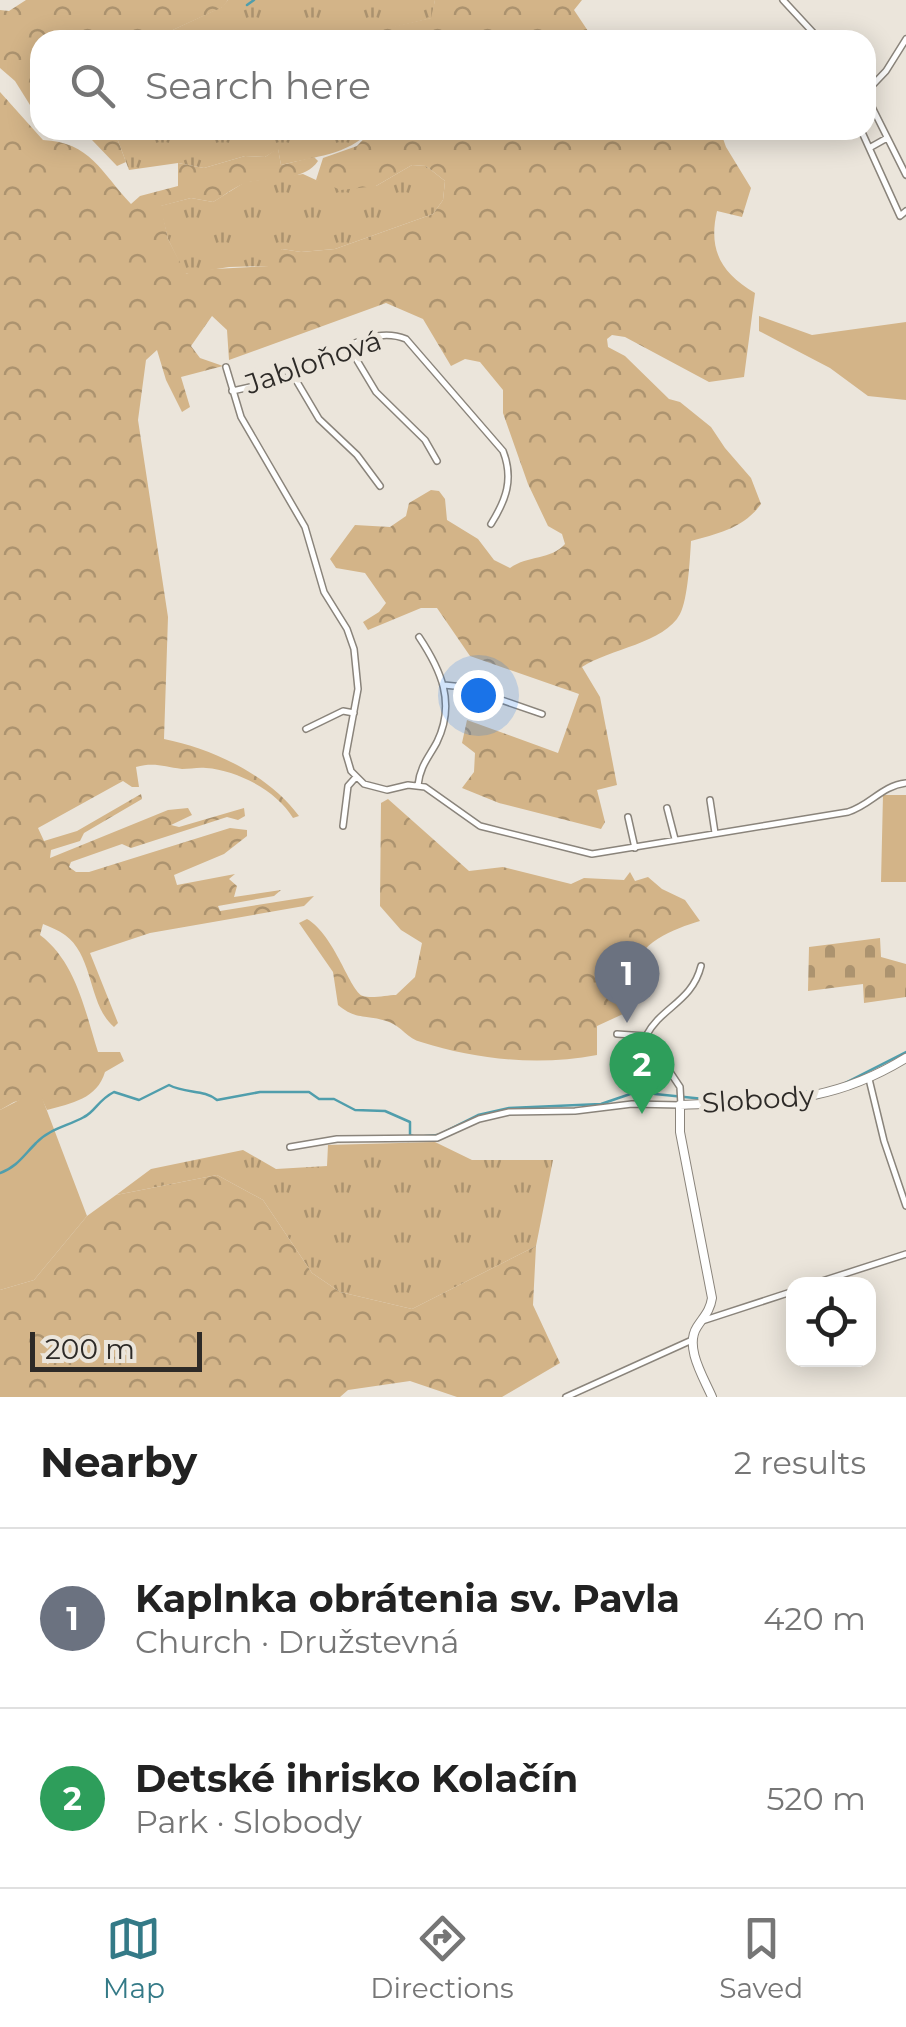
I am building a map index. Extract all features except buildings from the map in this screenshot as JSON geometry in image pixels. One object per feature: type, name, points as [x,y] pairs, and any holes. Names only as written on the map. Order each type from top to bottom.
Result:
[{"type":"street","points":[[784,2],[796,0]]},
{"type":"street","points":[[784,2],[811,30]]},
{"type":"street","points":[[876,83],[906,39]]},
{"type":"street","points":[[876,115],[906,175]]},
{"type":"street","points":[[871,147],[887,138]]},
{"type":"street","points":[[867,140],[900,216],[906,211]]},
{"type":"street","name":"Jabloňová","points":[[232,390],[293,375],[377,335],[406,339],[494,436],[506,458],[510,482],[491,524]]},
{"type":"street","points":[[349,347],[376,392],[425,440],[437,461]]},
{"type":"street","points":[[226,366],[246,428],[305,527],[324,592],[351,638],[358,672],[346,754],[356,778],[380,790],[418,785],[434,791],[471,822],[592,854],[848,812],[864,806],[886,788],[906,783]]},
{"type":"street","points":[[293,375],[319,419],[357,454],[380,486]]},
{"type":"street","points":[[418,785],[420,768],[443,727],[446,704],[438,665],[420,638]]},
{"type":"street","points":[[444,684],[542,714]]},
{"type":"street","points":[[306,729],[343,711],[354,712]]},
{"type":"street","points":[[342,826],[348,786],[356,778]]},
{"type":"street","points":[[710,800],[715,833]]},
{"type":"street","points":[[668,808],[676,840]]},
{"type":"street","points":[[628,817],[635,848]]},
{"type":"street","points":[[646,1036],[654,1023],[688,995],[701,966]]},
{"type":"street","points":[[617,1034],[646,1036]]},
{"type":"street","points":[[646,1036],[672,1073],[681,1101],[680,1132],[712,1305],[692,1340],[712,1397]]},
{"type":"street","name":"Slobody","points":[[290,1147],[337,1139],[438,1138],[479,1119],[509,1112],[810,1097],[869,1079],[906,1058]]},
{"type":"street","points":[[869,1079],[906,1206]]},
{"type":"street","points":[[835,1277],[906,1254]]},
{"type":"street","points":[[702,1320],[786,1294]]},
{"type":"street","points":[[712,1305],[722,1314]]},
{"type":"street","points":[[566,1397],[692,1340]]},
{"type":"green space","points":[[26,0],[228,0],[223,7],[173,30],[30,30],[30,105],[15,81],[0,68],[0,10],[9,11]]},
{"type":"green space","points":[[228,0],[435,0],[432,18],[382,30],[173,30],[222,7]]},
{"type":"green space","points":[[435,0],[582,0],[574,10],[587,30],[379,30],[431,18]]},
{"type":"green space","points":[[0,92],[30,125],[30,140],[59,142],[84,153],[131,204],[140,196],[178,186],[178,163],[204,168],[245,156],[265,157],[278,148],[281,165],[314,157],[318,161],[296,175],[245,183],[213,202],[191,198],[161,206],[168,239],[186,274],[196,270],[269,266],[270,257],[282,249],[335,249],[433,214],[443,200],[445,181],[426,166],[412,165],[376,186],[341,190],[316,180],[323,158],[357,146],[363,140],[724,140],[751,188],[742,217],[717,211],[714,237],[726,269],[755,293],[744,377],[709,382],[625,337],[612,335],[607,339],[608,347],[625,356],[669,399],[680,402],[711,427],[751,478],[761,504],[738,524],[691,541],[685,599],[673,624],[650,639],[582,667],[600,697],[617,785],[597,790],[605,822],[601,829],[499,803],[462,788],[474,772],[475,753],[462,743],[467,720],[558,753],[579,694],[470,656],[437,608],[421,608],[368,630],[363,622],[386,603],[365,573],[336,568],[330,559],[355,525],[390,527],[406,516],[409,503],[431,490],[439,491],[445,499],[447,520],[478,539],[494,560],[510,568],[553,553],[565,544],[562,534],[548,526],[528,484],[503,413],[503,390],[480,362],[465,359],[451,366],[423,319],[386,303],[229,360],[227,330],[212,316],[191,346],[200,358],[223,366],[181,377],[190,407],[182,412],[157,350],[146,360],[138,420],[168,617],[164,739],[202,749],[239,766],[272,788],[299,816],[293,818],[267,791],[230,773],[149,765],[136,767],[139,787],[123,781],[38,828],[44,841],[77,831],[141,794],[142,799],[84,833],[80,841],[51,850],[50,858],[168,810],[188,808],[192,815],[171,825],[179,827],[244,808],[245,816],[238,820],[227,817],[131,848],[122,844],[71,862],[69,867],[76,872],[89,872],[230,828],[247,830],[247,836],[224,854],[174,875],[177,885],[235,874],[229,879],[237,886],[234,897],[281,890],[274,896],[218,906],[220,911],[314,896],[304,906],[150,933],[90,953],[118,1023],[114,1027],[99,1006],[74,944],[43,924],[40,935],[71,973],[98,1052],[120,1052],[124,1061],[105,1072],[90,1094],[74,1102],[47,1110],[40,1095],[0,1110]]},
{"type":"green space","points":[[92,140],[118,140],[126,162],[117,166]]},
{"type":"green space","points":[[118,140],[360,140],[341,150],[281,165],[278,149],[265,157],[245,156],[204,168],[178,163],[129,170]]},
{"type":"green space","points":[[412,165],[426,166],[445,181],[443,200],[433,214],[335,249],[282,249],[270,266],[185,274],[168,239],[160,206],[191,198],[213,202],[245,182],[303,174],[316,180],[376,186]]},
{"type":"green space","points":[[759,316],[812,335],[906,322],[906,400],[868,396],[830,368],[759,331]]},
{"type":"green space","points":[[883,795],[906,795],[906,882],[881,882]]},
{"type":"green space","points":[[388,799],[469,871],[503,867],[571,884],[584,878],[624,880],[630,872],[635,881],[648,877],[685,900],[700,921],[657,939],[641,955],[636,965],[634,1009],[597,1026],[597,1055],[509,1059],[464,1053],[416,1040],[393,1024],[351,1013],[338,1005],[333,972],[299,923],[307,919],[326,937],[363,996],[396,995],[415,977],[422,943],[401,930],[380,906],[381,803]]},
{"type":"green space","points":[[880,938],[881,957],[906,964],[906,997],[864,1003],[863,984],[808,991],[809,947]]},
{"type":"green space","points":[[29,1095],[41,1095],[87,1216],[34,1280],[0,1290],[0,1110]]},
{"type":"green space","points":[[435,1142],[472,1160],[553,1160],[536,1246],[412,1309],[340,1292],[312,1273],[263,1200],[217,1175],[116,1195],[151,1169],[243,1150],[276,1169],[327,1166],[328,1145]]},
{"type":"green space","points":[[217,1175],[263,1200],[312,1273],[340,1292],[412,1309],[536,1246],[533,1305],[560,1363],[502,1397],[457,1397],[410,1381],[348,1390],[340,1397],[0,1397],[0,1290],[34,1280],[87,1216],[116,1195]]},
{"type":"waterway","points":[[247,5],[254,0]]},
{"type":"waterway","points":[[845,1083],[906,1052]]},
{"type":"waterway","points":[[0,1173],[16,1164],[41,1138],[88,1115],[114,1092],[139,1100],[169,1085],[217,1100],[260,1092],[309,1092],[355,1110],[385,1111],[410,1122],[413,1136]]},
{"type":"waterway","points":[[425,1136],[438,1135],[478,1115],[509,1108],[601,1104],[642,1090],[704,1099],[813,1091]]},
{"type":"place","name":"Kaplnka obrátenia sv. Pavla","points":[[627,1023]]},
{"type":"place","name":"Detské ihrisko Kolačín","points":[[642,1114]]}]
